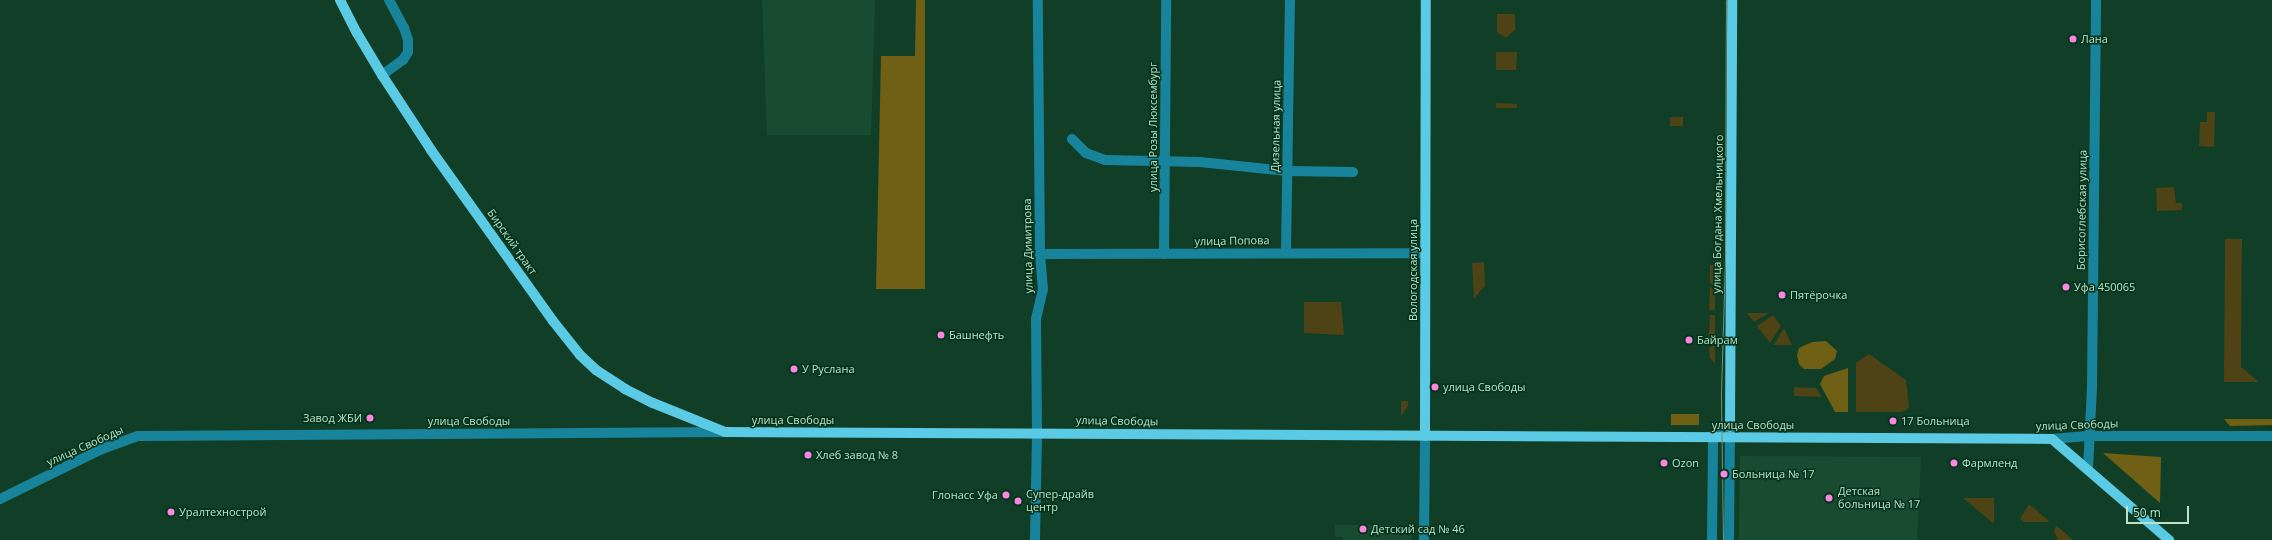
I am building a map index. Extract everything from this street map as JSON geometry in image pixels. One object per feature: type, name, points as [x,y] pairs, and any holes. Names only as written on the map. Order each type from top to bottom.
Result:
[{"type":"main road","name":"Бирский тракт","points":[[340,0],[357,33],[431,150],[553,321],[580,355],[596,370],[625,389],[654,403],[725,432]]},
{"type":"main road","name":"Вологодская улица","points":[[1425,436],[1426,0]]},
{"type":"main road","name":"улица Богдана Хмельницкого","points":[[1730,432],[1732,0]]},
{"type":"main road","name":"улица Свободы","points":[[725,432],[1037,432],[1713,437]]},
{"type":"main road","name":"улица Свободы","points":[[1730,432],[2052,439]]},
{"type":"main road","points":[[2052,439],[2169,540]]},
{"type":"street","points":[[382,74],[403,60],[408,52],[408,40],[404,28],[389,0]]},
{"type":"street","name":"улица Димитрова","points":[[1035,540],[1037,432],[1036,319],[1043,289],[1040,254],[1038,0]]},
{"type":"street","name":"улица Розы Люксембург","points":[[1164,254],[1166,0]]},
{"type":"street","name":"Дизельная улица","points":[[1286,252],[1290,0]]},
{"type":"street","name":"Борисоглебская улица","points":[[2088,469],[2090,436],[2096,0]]},
{"type":"street","points":[[1072,140],[1086,154],[1106,160],[1200,162],[1287,171],[1353,172]]},
{"type":"street","name":"улица Попова","points":[[1040,254],[1286,252],[1425,253]]},
{"type":"street","name":"улица Свободы","points":[[0,499],[102,449],[138,436],[725,432]]},
{"type":"street","points":[[1712,540],[1713,437],[1730,432],[1729,540]]},
{"type":"street","name":"Вологодская улица","points":[[1424,540],[1425,436]]},
{"type":"street","name":"улица Свободы","points":[[2052,439],[2090,436],[2272,436]]},
{"type":"shaded area","points":[[762,0],[875,0],[871,135],[767,135]]},
{"type":"shaded area","points":[[916,0],[925,0],[925,289],[876,289],[881,56],[915,56]]},
{"type":"shaded area","points":[[1497,14],[1515,14],[1515,30],[1506,38],[1497,32]]},
{"type":"shaded area","points":[[1496,52],[1517,52],[1516,70],[1496,70]]},
{"type":"shaded area","points":[[1496,103],[1517,104],[1517,108],[1496,108]]},
{"type":"shaded area","points":[[2207,112],[2215,112],[2214,147],[2199,146],[2200,122],[2207,122]]},
{"type":"shaded area","points":[[1670,117],[1683,117],[1683,126],[1670,126]]},
{"type":"shaded area","points":[[2174,187],[2176,203],[2182,203],[2182,210],[2157,211],[2156,188]]},
{"type":"shaded area","points":[[2225,239],[2242,239],[2241,367],[2259,382],[2224,382]]},
{"type":"shaded area","points":[[1484,262],[1485,286],[1474,298],[1472,263]]},
{"type":"shaded area","points":[[1710,265],[1715,265],[1715,286],[1710,283]]},
{"type":"shaded area","points":[[1710,287],[1715,291],[1715,310],[1709,310]]},
{"type":"shaded area","points":[[1304,302],[1341,302],[1344,335],[1304,333]]},
{"type":"shaded area","points":[[1747,313],[1769,313],[1754,322]]},
{"type":"shaded area","points":[[1710,315],[1715,315],[1715,337],[1709,337]]},
{"type":"shaded area","points":[[1773,315],[1781,326],[1770,343],[1757,326]]},
{"type":"shaded area","points":[[1784,328],[1792,345],[1774,345]]},
{"type":"shaded area","points":[[1826,341],[1837,351],[1835,359],[1821,369],[1804,369],[1799,364],[1797,355],[1799,348],[1812,342]]},
{"type":"shaded area","points":[[1709,346],[1715,346],[1715,364],[1710,358]]},
{"type":"shaded area","points":[[1869,354],[1906,380],[1909,408],[1902,412],[1856,412],[1856,363]]},
{"type":"shaded area","points":[[1848,368],[1848,412],[1835,412],[1820,384],[1824,376]]},
{"type":"shaded area","points":[[1794,387],[1816,388],[1822,397],[1794,396]]},
{"type":"shaded area","points":[[1401,401],[1408,401],[1408,406],[1401,416]]},
{"type":"shaded area","points":[[1671,414],[1699,414],[1699,425],[1671,425]]},
{"type":"shaded area","points":[[2224,419],[2272,419],[2272,425],[2230,426]]},
{"type":"shaded area","points":[[2103,453],[2161,457],[2160,503]]},
{"type":"shaded area","name":"Детская больница № 17","points":[[1740,456],[1921,457],[1917,540],[1739,540]]},
{"type":"shaded area","points":[[1963,498],[1994,498],[1994,524]]},
{"type":"shaded area","points":[[2029,504],[2050,522],[2024,522],[2020,519]]},
{"type":"shaded area","name":"Детский сад № 46","points":[[1335,525],[1392,525],[1392,533],[1412,533],[1412,540],[1343,540],[1343,537],[1335,537]]},
{"type":"shaded area","points":[[2056,525],[2073,540],[2058,540],[2054,531]]},
{"type":"tram line","points":[[1723,540],[1721,393],[1725,257],[1726,0]]},
{"type":"place","name":"Лана","points":[[2073,39]]},
{"type":"place","name":"Уфа 450065","points":[[2066,287]]},
{"type":"place","name":"Пятёрочка","points":[[1782,295]]},
{"type":"place","name":"Башнефть","points":[[941,335]]},
{"type":"place","name":"Байрам","points":[[1689,340]]},
{"type":"place","name":"У Руслана","points":[[794,369]]},
{"type":"place","name":"улица Свободы","points":[[1435,387]]},
{"type":"place","name":"Завод ЖБИ","points":[[370,418]]},
{"type":"place","name":"17 Больница","points":[[1893,421]]},
{"type":"place","name":"Хлеб завод № 8","points":[[808,455]]},
{"type":"place","name":"Ozon","points":[[1664,463]]},
{"type":"place","name":"Фармленд","points":[[1954,463]]},
{"type":"place","name":"Больница № 17","points":[[1724,474]]},
{"type":"place","name":"Глонасс Уфа","points":[[1006,495]]},
{"type":"place","name":"Детская больница № 17","points":[[1829,498]]},
{"type":"place","name":"Супер-драйв центр","points":[[1018,501]]},
{"type":"place","name":"Уралтехнострой","points":[[171,512]]},
{"type":"place","name":"Детский сад № 46","points":[[1363,529]]}]
